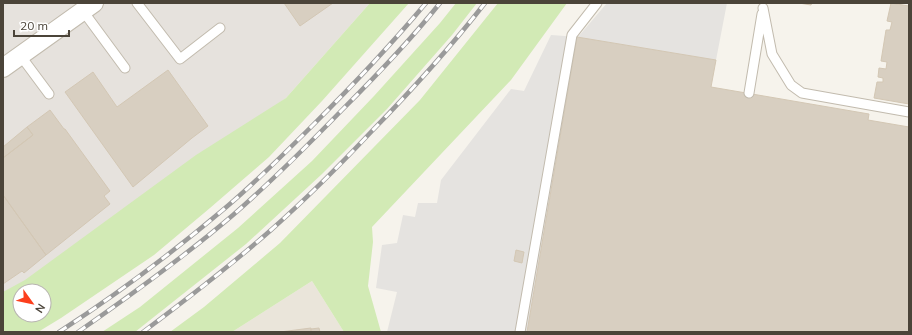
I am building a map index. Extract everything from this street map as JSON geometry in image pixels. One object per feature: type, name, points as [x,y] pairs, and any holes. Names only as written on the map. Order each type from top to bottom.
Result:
[{"type":"street","points":[[3,68],[88,7]]},
{"type":"lane","points":[[137,3],[180,59],[220,28]]},
{"type":"lane","points":[[520,332],[572,35],[597,3]]},
{"type":"lane","points":[[749,93],[764,5]]},
{"type":"lane","points":[[764,5],[772,54],[791,85],[802,93],[909,112]]},
{"type":"lane","points":[[88,7],[125,68]]},
{"type":"lane","points":[[20,55],[49,94]]},
{"type":"shaded area","points":[[3,3],[370,3],[286,98],[31,283],[12,283],[12,303],[3,316]]},
{"type":"shaded area","points":[[607,3],[727,3],[716,60],[577,37],[527,332],[387,332],[397,292],[376,288],[382,245],[397,243],[403,215],[415,217],[418,203],[437,203],[441,180],[511,89],[524,91],[551,35],[578,37]]},
{"type":"shaded area","points":[[312,281],[344,332],[232,332]]},
{"type":"green space","points":[[370,3],[409,3],[322,101],[269,157],[154,255],[61,318],[38,332],[3,332],[3,292],[12,287],[12,323],[52,323],[52,283],[20,283],[196,155],[286,98]]},
{"type":"green space","points":[[456,3],[477,3],[452,35],[387,109],[322,174],[246,244],[135,332],[102,332],[140,307],[238,228],[312,161],[374,96],[440,23]]},
{"type":"green space","points":[[498,3],[567,3],[511,80],[372,227],[373,242],[368,286],[381,332],[344,332],[312,281],[232,332],[170,332],[204,307],[280,243],[420,100]]},
{"type":"building","points":[[284,3],[333,3],[300,26]]},
{"type":"building","points":[[799,3],[812,3],[811,5]]},
{"type":"building","points":[[891,3],[909,6],[909,104],[874,98],[877,82],[883,82],[883,78],[878,77],[879,68],[886,69],[887,62],[881,61],[886,30],[890,30],[892,22],[887,21]]},
{"type":"building","points":[[577,37],[716,60],[711,87],[869,114],[868,120],[909,127],[909,332],[527,332]]},
{"type":"building","points":[[168,70],[208,126],[133,187],[65,92],[93,72],[117,107]]},
{"type":"building","points":[[50,110],[110,191],[104,196],[110,204],[46,255],[3,195],[3,158],[33,135],[27,127]]},
{"type":"building","points":[[27,127],[33,135],[3,158],[3,147]]},
{"type":"building","points":[[3,195],[46,255],[24,273],[22,271],[3,284]]},
{"type":"building","points":[[516,250],[524,252],[522,263],[514,261]]},
{"type":"building","points":[[311,328],[311,332],[280,332]]},
{"type":"building","points":[[319,328],[320,332],[311,332],[311,329]]},
{"type":"railway","points":[[59,332],[102,303],[164,257],[247,189],[342,96],[426,3]]},
{"type":"railway","points":[[78,332],[176,261],[214,231],[275,177],[405,45],[440,3]]},
{"type":"railway","points":[[143,332],[240,256],[310,194],[386,117],[444,53],[485,3]]}]
